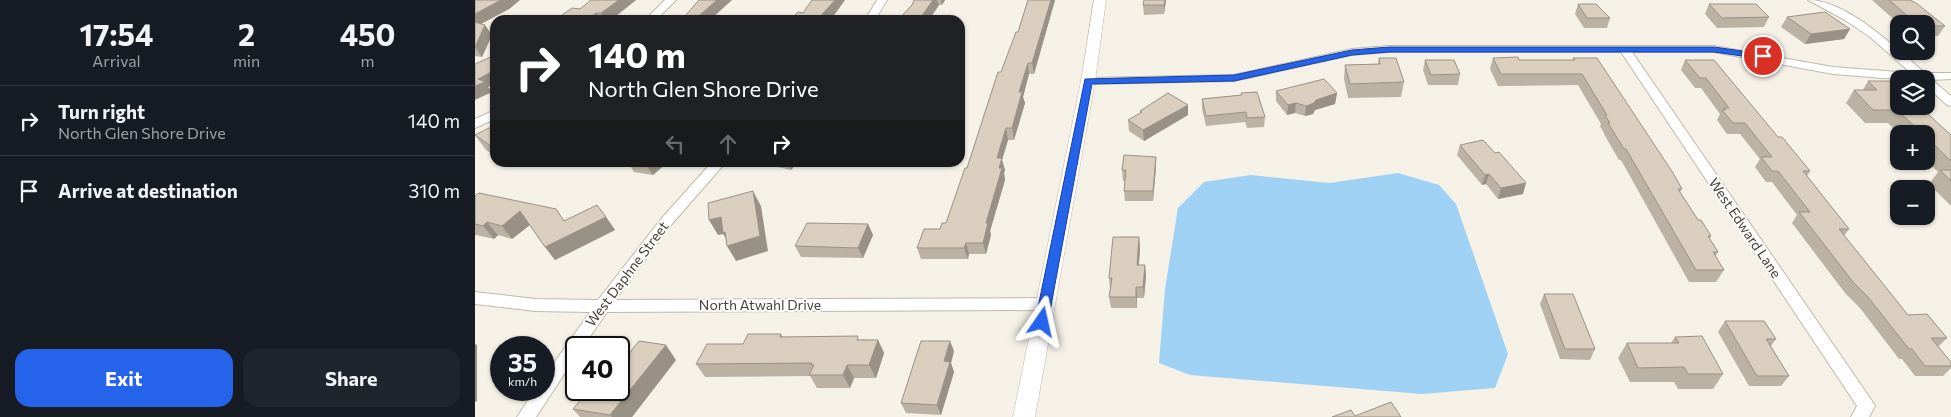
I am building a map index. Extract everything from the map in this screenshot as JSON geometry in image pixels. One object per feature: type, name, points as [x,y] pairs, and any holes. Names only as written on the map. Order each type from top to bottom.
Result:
[{"type":"street","points":[[655,15],[671,0]]},
{"type":"street","points":[[873,15],[882,0]]},
{"type":"street","points":[[1024,417],[1088,81],[1100,0]]},
{"type":"street","points":[[1813,0],[1849,18],[1874,35],[1915,70]]},
{"type":"street","name":"West Edward Lane","points":[[1624,49],[1863,412]]},
{"type":"street","points":[[1088,81],[1234,78],[1368,50],[1721,50],[1841,72],[1890,76]]},
{"type":"street","points":[[1935,77],[1951,76]]},
{"type":"street","points":[[1935,88],[1951,102]]},
{"type":"street","points":[[475,124],[490,116]]},
{"type":"street","name":"West Daphne Street","points":[[526,417],[602,306],[666,221],[715,167]]},
{"type":"street","name":"North Atwahl Drive","points":[[475,298],[535,305],[602,306],[1045,304]]},
{"type":"water","points":[[1398,173],[1439,185],[1456,204],[1508,354],[1495,388],[1422,394],[1190,375],[1159,363],[1165,289],[1178,208],[1204,182],[1251,175],[1329,183]]},
{"type":"building","points":[[475,0],[501,0],[475,14]]},
{"type":"building","points":[[591,0],[619,0],[601,13],[593,15],[562,15],[572,8],[580,9]]},
{"type":"building","points":[[699,0],[717,0],[700,15],[686,15]]},
{"type":"building","points":[[812,0],[835,0],[822,15],[795,15],[798,12],[803,13]]},
{"type":"building","points":[[914,0],[933,0],[922,15],[903,15]]},
{"type":"building","points":[[1028,0],[1051,0],[1032,63],[1028,63],[1019,92],[1022,92],[1012,128],[1006,128],[997,158],[1002,158],[999,168],[1002,168],[986,223],[988,223],[983,243],[966,243],[964,248],[917,248],[924,229],[940,229],[942,223],[946,223],[965,168],[967,168],[998,72],[1001,72],[1016,32],[1018,32]]},
{"type":"building","points":[[1144,0],[1165,0],[1164,5],[1143,5]]},
{"type":"building","points":[[1889,0],[1910,0],[1931,15],[1906,15]]},
{"type":"building","points":[[1578,4],[1596,4],[1610,18],[1587,18]]},
{"type":"building","points":[[1709,4],[1756,4],[1769,17],[1722,18]]},
{"type":"building","points":[[1825,12],[1850,29],[1811,34],[1787,17]]},
{"type":"building","points":[[1935,18],[1945,26],[1935,26]]},
{"type":"building","points":[[475,22],[485,25],[475,47]]},
{"type":"building","points":[[490,57],[490,73],[478,79],[485,82],[475,86],[475,64]]},
{"type":"building","points":[[1518,57],[1519,60],[1597,58],[1673,173],[1682,189],[1678,189],[1711,236],[1708,236],[1718,252],[1713,252],[1724,270],[1696,270],[1626,149],[1624,149],[1608,123],[1610,123],[1605,115],[1607,115],[1582,74],[1501,74],[1493,58]]},
{"type":"building","points":[[1379,58],[1396,58],[1404,82],[1350,84],[1345,65],[1380,64]]},
{"type":"building","points":[[1425,60],[1454,60],[1460,74],[1431,75]]},
{"type":"building","points":[[1685,60],[1714,60],[1778,137],[1782,137],[1810,171],[1803,171],[1849,229],[1839,229],[1908,315],[1927,314],[1947,338],[1931,338],[1951,362],[1951,366],[1925,366],[1912,349],[1909,349],[1868,297],[1853,282],[1799,212],[1810,212],[1778,171],[1772,171],[1761,157],[1772,157],[1745,123],[1733,123],[1722,110],[1729,108],[1706,78],[1700,78]]},
{"type":"building","points":[[1324,79],[1337,93],[1316,100],[1314,103],[1306,106],[1296,103],[1288,105],[1276,91]]},
{"type":"building","points":[[1868,81],[1890,81],[1890,110],[1873,110],[1854,90],[1877,90]]},
{"type":"building","points":[[1257,92],[1265,117],[1247,118],[1246,112],[1206,116],[1202,99]]},
{"type":"building","points":[[1168,93],[1188,105],[1143,130],[1128,120],[1142,112],[1140,111]]},
{"type":"building","points":[[1902,115],[1929,115],[1951,135],[1951,161],[1935,146],[1935,125],[1913,125]]},
{"type":"building","points":[[490,128],[490,145],[475,135]]},
{"type":"building","points":[[1483,140],[1495,153],[1499,152],[1526,183],[1501,188],[1489,174],[1485,175],[1460,145]]},
{"type":"building","points":[[1124,155],[1156,157],[1153,191],[1124,191],[1126,170],[1122,170]]},
{"type":"building","points":[[1940,170],[1951,170],[1951,181]]},
{"type":"building","points":[[753,191],[760,236],[727,246],[721,217],[709,220],[708,203]]},
{"type":"building","points":[[479,193],[556,209],[564,221],[597,205],[606,217],[545,247],[520,211],[502,226],[487,222],[483,226],[475,224],[475,196]]},
{"type":"building","points":[[807,223],[868,224],[858,248],[795,246]]},
{"type":"building","points":[[1113,237],[1139,237],[1137,265],[1145,265],[1143,287],[1136,287],[1136,297],[1109,297],[1112,278],[1109,278]]},
{"type":"building","points":[[1544,294],[1573,294],[1595,349],[1565,349]]},
{"type":"building","points":[[1725,321],[1764,321],[1776,339],[1766,339],[1789,376],[1757,376]]},
{"type":"building","points":[[748,334],[781,334],[780,337],[858,336],[857,340],[878,340],[869,365],[847,365],[843,375],[809,375],[814,365],[811,365],[812,363],[696,364],[707,344],[743,344]]},
{"type":"building","points":[[1702,336],[1723,374],[1688,374],[1684,367],[1638,368],[1627,343],[1679,343],[1675,337]]},
{"type":"building","points":[[639,341],[666,345],[630,390],[630,352]]},
{"type":"building","points":[[921,341],[950,341],[944,361],[950,362],[937,405],[901,403]]},
{"type":"building","points":[[580,401],[621,401],[610,415],[573,409]]},
{"type":"building","points":[[1391,402],[1401,417],[1332,417],[1351,410],[1355,416]]},
{"type":"route","points":[[1042,322],[1088,81],[1212,80],[1234,78],[1352,52],[1389,49],[1714,49],[1763,56]]}]
